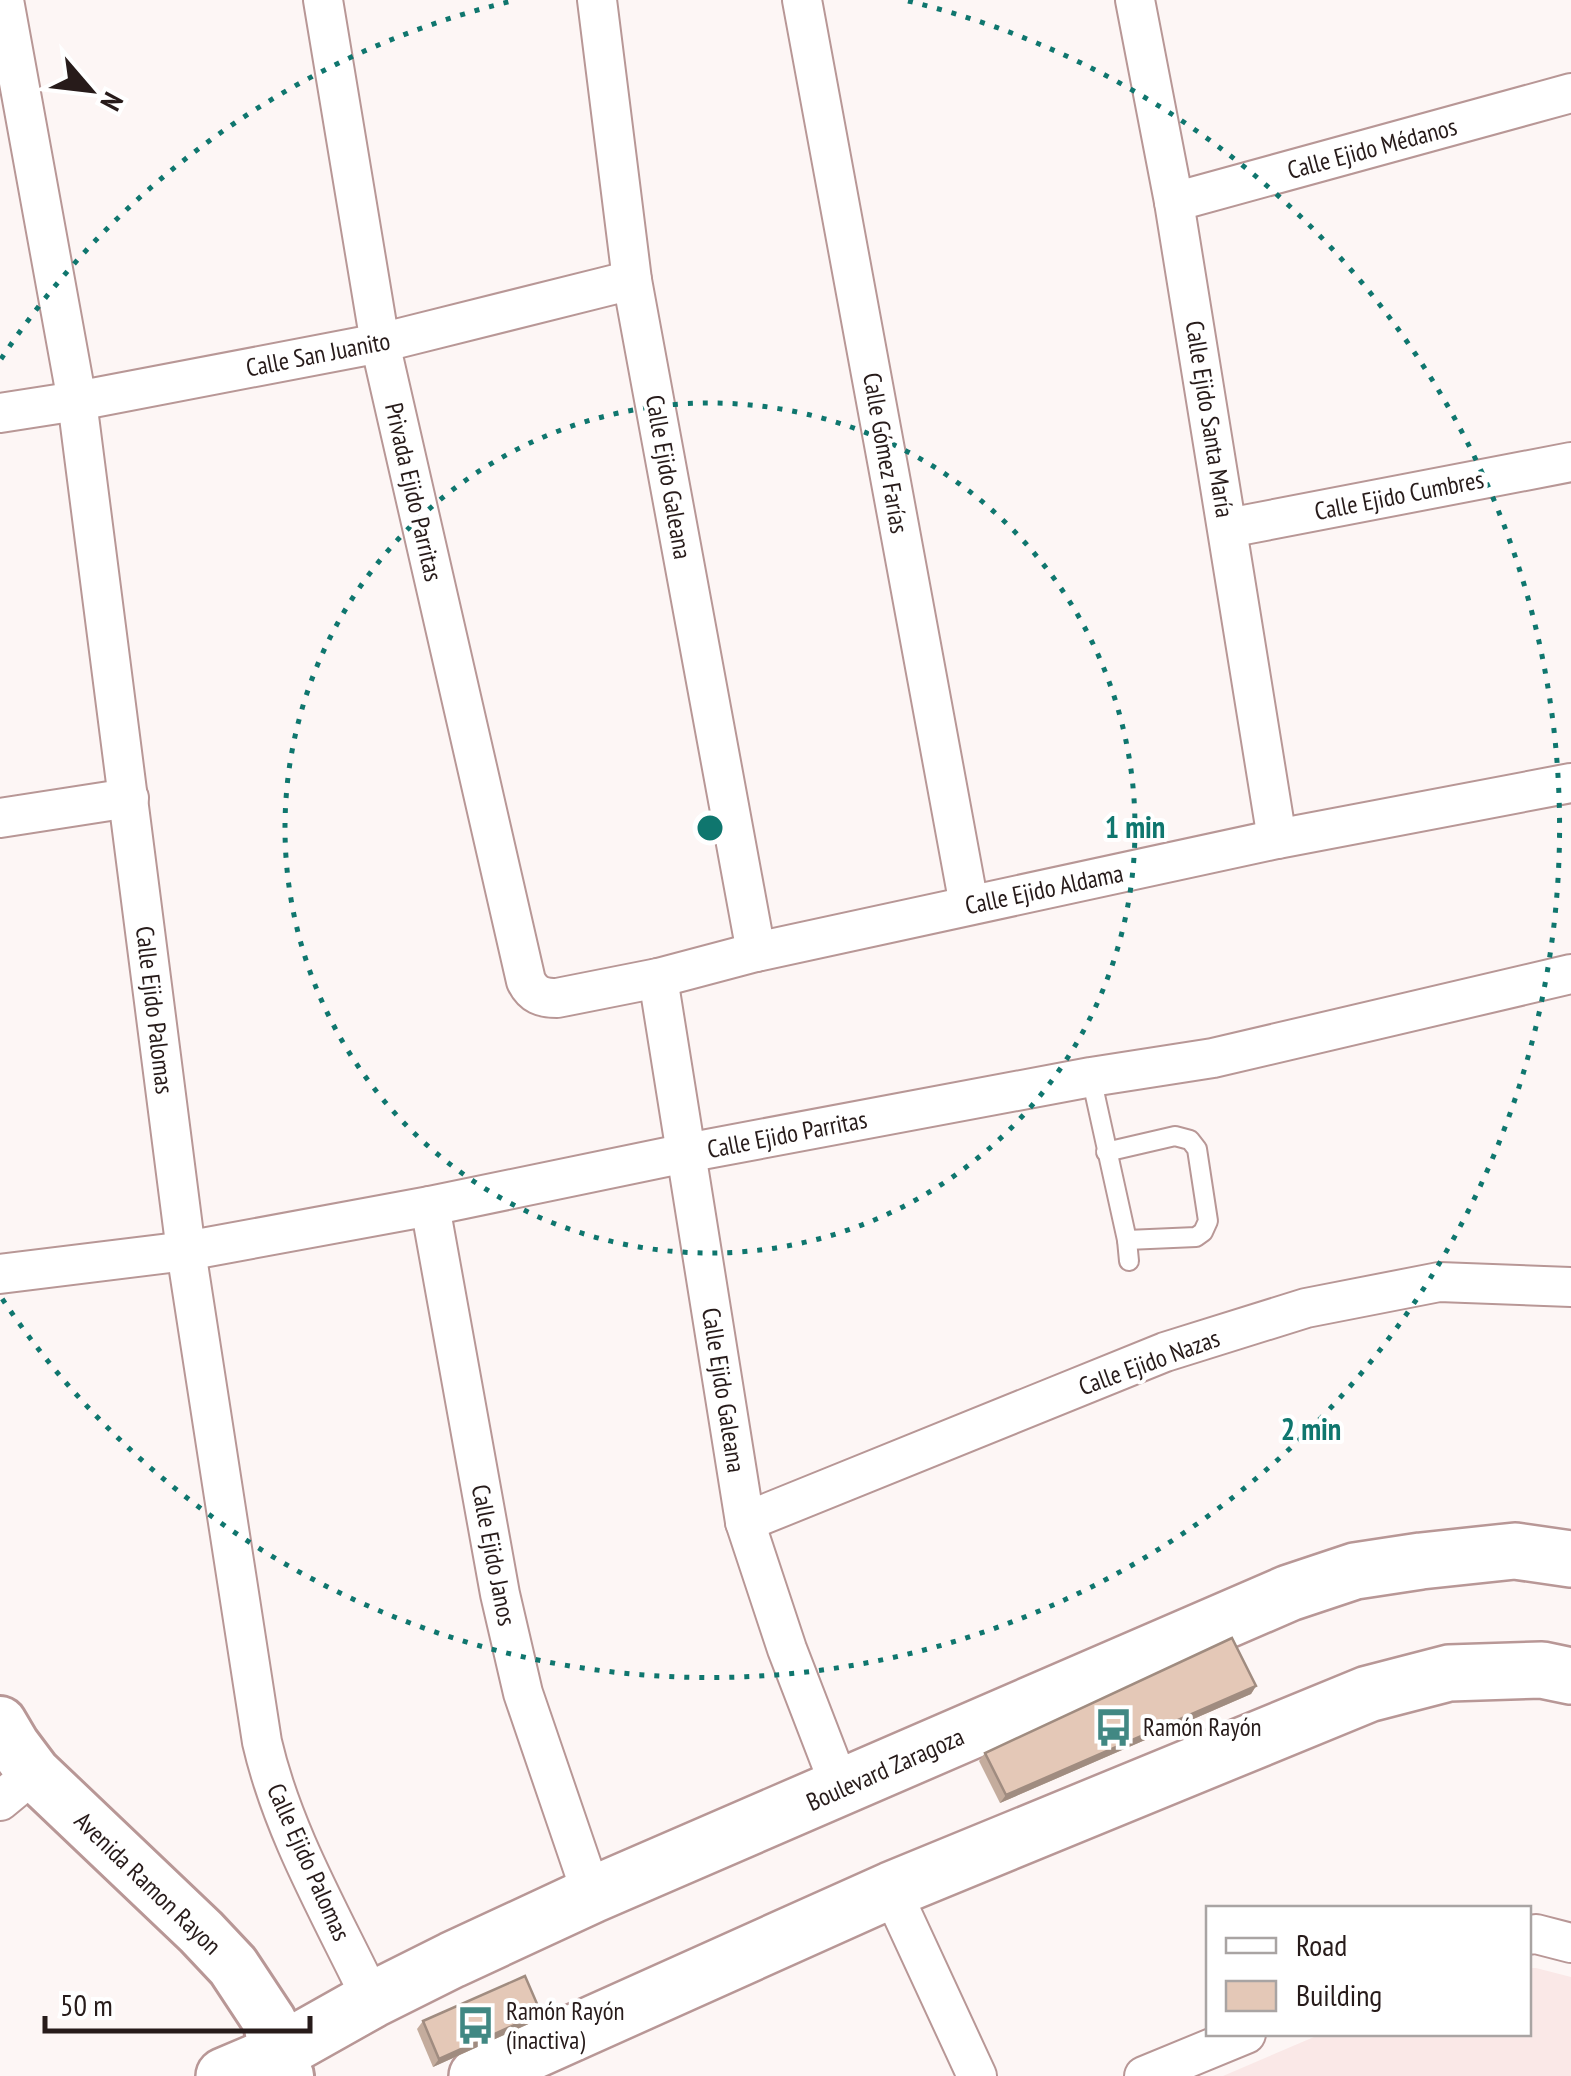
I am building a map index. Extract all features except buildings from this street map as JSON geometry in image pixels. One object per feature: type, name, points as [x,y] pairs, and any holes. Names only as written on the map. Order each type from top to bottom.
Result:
[{"type":"main road","name":"Boulevard Zaragoza","points":[[224,2076],[282,2065],[372,2000],[452,1960],[1289,1593],[1355,1571],[1515,1552],[1571,1560]]},
{"type":"main road","points":[[477,2076],[891,1890],[1368,1694],[1448,1673],[1542,1670],[1571,1676]]},
{"type":"main road","name":"Avenida Ramon Rayon","points":[[0,1722],[12,1745],[17,1787],[201,1932],[233,1966],[270,2022],[282,2065]]},
{"type":"street","name":"Calle Ejido Palomas","points":[[4,0],[77,401],[186,1251],[258,1722],[271,1783],[288,1825],[372,2000]]},
{"type":"street","name":"Privada Ejido Parritas","points":[[323,0],[380,342],[526,980]]},
{"type":"street","name":"Calle Ejido Galeana","points":[[596,0],[632,280],[756,952]]},
{"type":"street","name":"Calle Gómez Farías","points":[[802,0],[970,905]]},
{"type":"street","name":"Calle Ejido Santa María","points":[[1134,0],[1174,202],[1277,839]]},
{"type":"street","name":"Calle Ejido Médanos","points":[[1174,202],[1571,94]]},
{"type":"street","name":"Calle San Juanito","points":[[0,413],[380,342],[632,280]]},
{"type":"street","name":"Calle Ejido Cumbres","points":[[1228,528],[1571,462]]},
{"type":"street","name":"Calle Ejido Aldama","points":[[526,980],[530,989],[546,998],[658,978],[756,952],[1277,839],[1571,783]]},
{"type":"street","points":[[0,818],[129,798]]},
{"type":"street","name":"Calle Ejido Parritas","points":[[0,1274],[186,1251],[686,1153],[1213,1058],[1571,974]]},
{"type":"street","name":"Calle Ejido Galeana","points":[[658,978],[745,1522],[787,1649],[840,1789]]},
{"type":"street","name":"Calle Ejido Janos","points":[[430,1206],[500,1594],[523,1692],[592,1896]]},
{"type":"street","name":"Calle Ejido Nazas","points":[[745,1522],[1165,1352],[1306,1308],[1439,1282],[1571,1287]]},
{"type":"street","points":[[891,1890],[977,2076]]},
{"type":"street","points":[[1531,1935],[1571,1944]]},
{"type":"street","points":[[1144,2076],[1241,2036]]},
{"type":"lane","points":[[1091,1078],[1129,1261]]},
{"type":"lane","points":[[1106,1152],[1175,1136],[1190,1140],[1196,1149],[1208,1221],[1203,1232],[1196,1237],[1127,1240]]},
{"type":"shaded area","points":[[1531,1968],[1571,1977],[1571,2076],[1223,2076],[1316,2036],[1531,2036]]},
{"type":"place","name":"Ramón Rayón","points":[[1113,1727]]},
{"type":"place","name":"Ramón Rayón (inactiva)","points":[[476,2025]]}]
